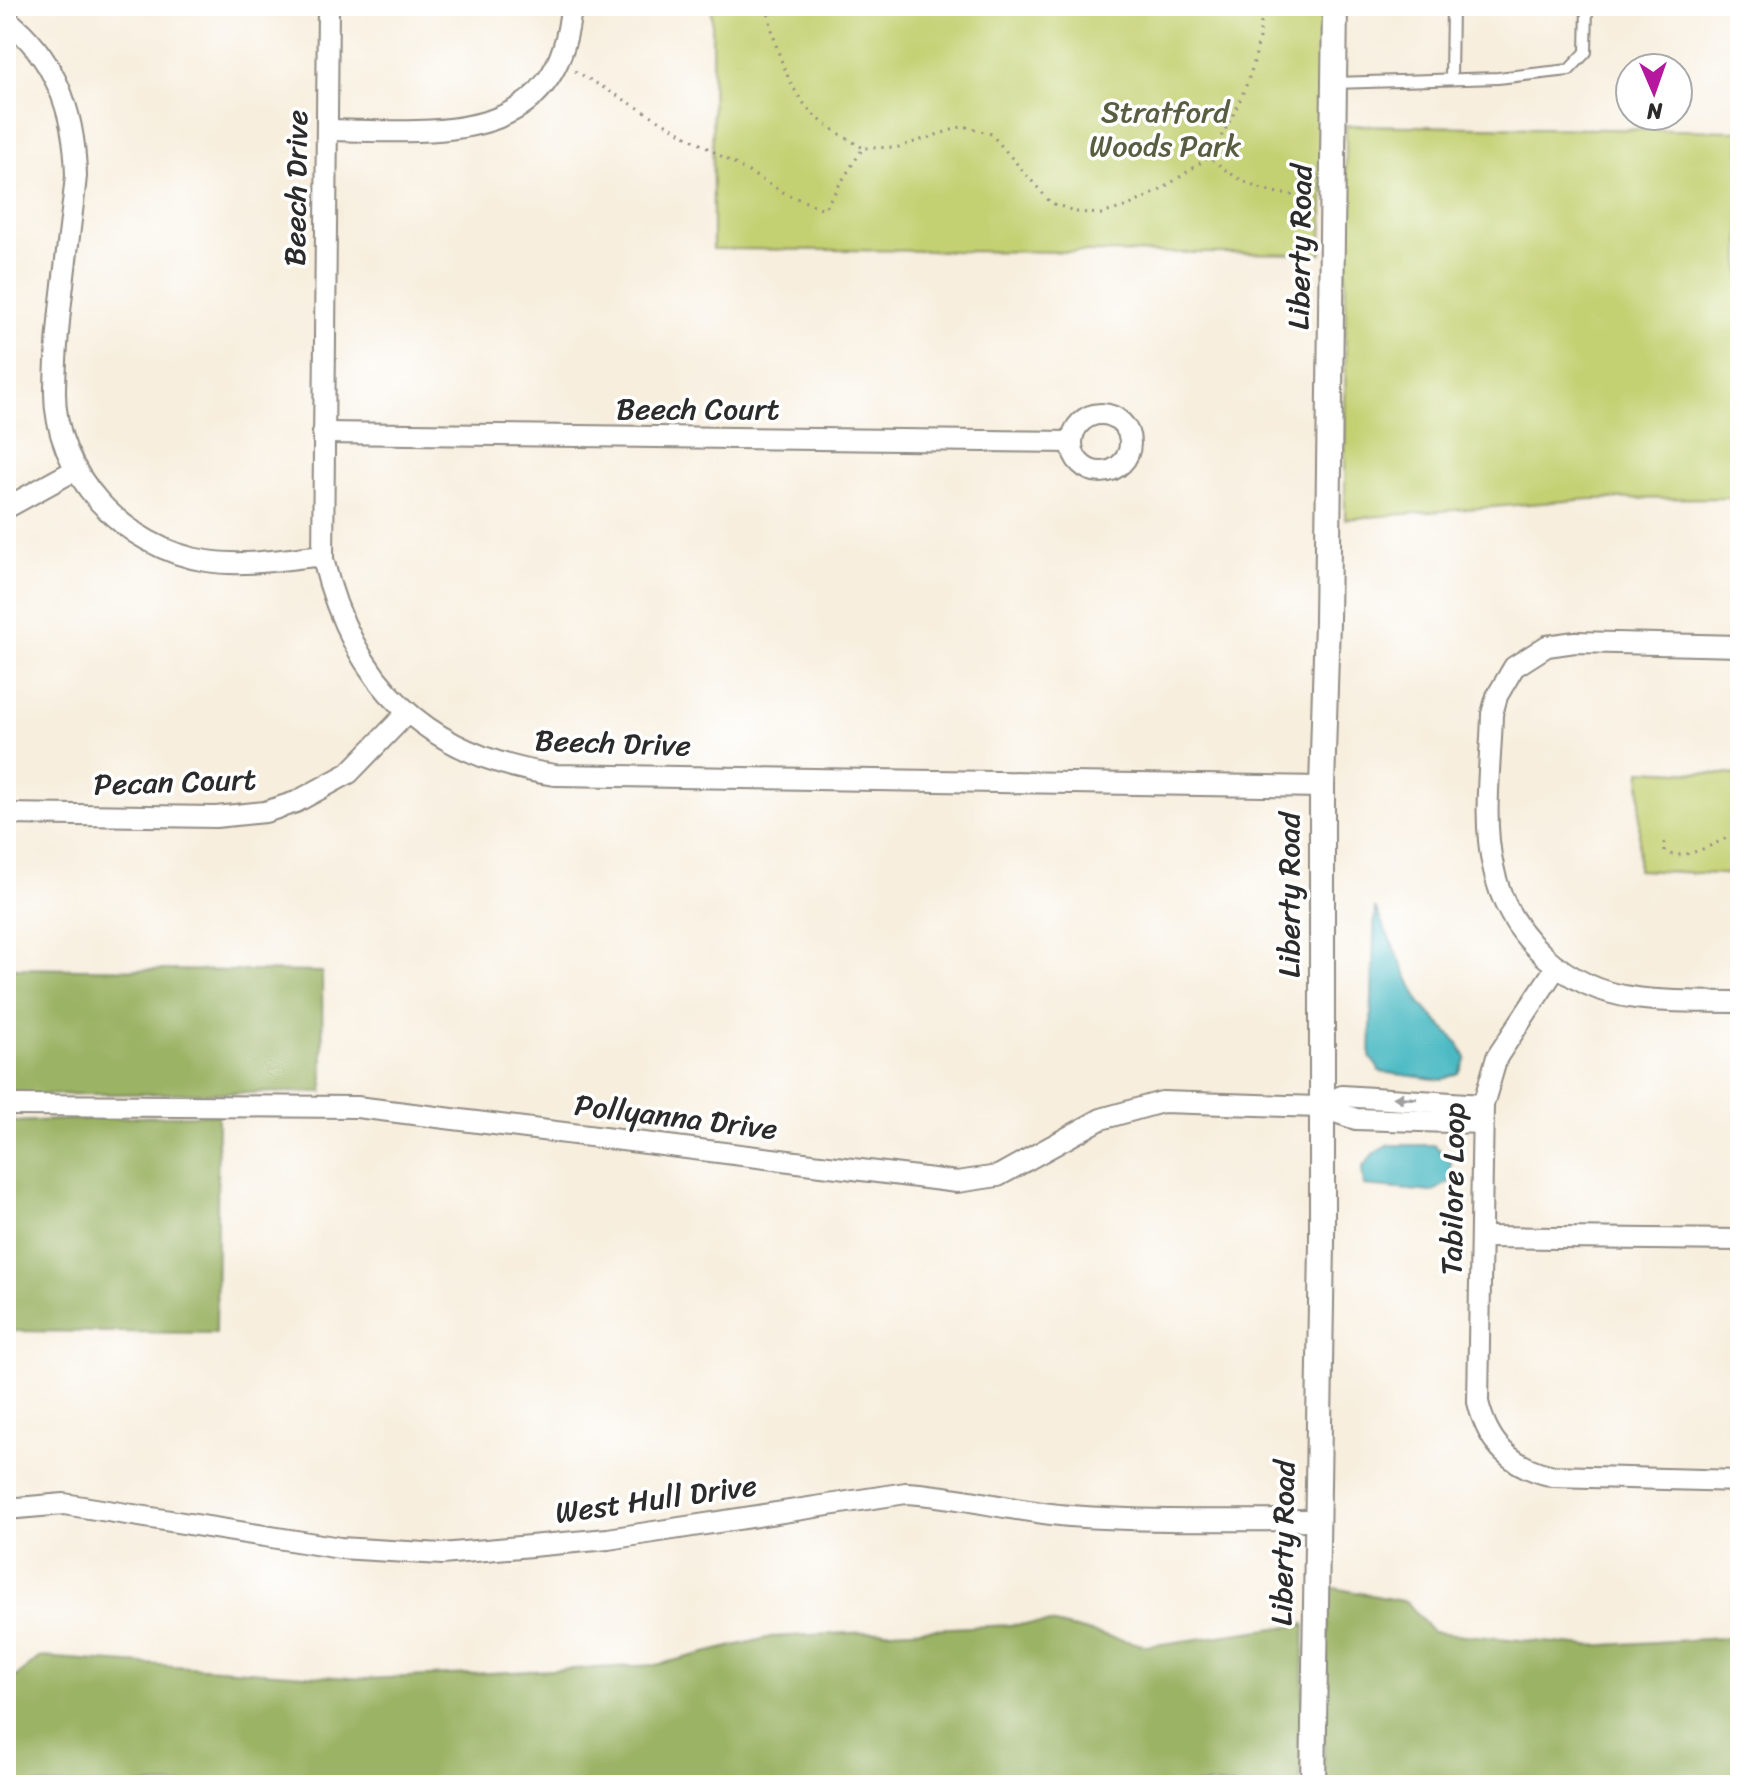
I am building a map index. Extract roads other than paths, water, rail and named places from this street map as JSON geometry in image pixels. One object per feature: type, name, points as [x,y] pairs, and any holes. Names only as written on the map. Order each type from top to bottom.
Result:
[{"type":"street","name":"Beech Drive","points":[[328,6],[323,555],[337,610],[349,638],[366,667],[407,713],[461,748],[492,762],[555,775],[1322,787]]},
{"type":"street","points":[[327,130],[454,131],[501,117],[531,95],[555,65],[564,45],[571,6]]},
{"type":"street","name":"Liberty Road","points":[[1313,1785],[1315,1520],[1322,1243],[1322,787],[1335,6]]},
{"type":"street","points":[[6,19],[50,68],[64,99],[76,145],[76,176],[55,390],[59,428],[75,470],[108,511],[131,531],[184,557],[239,564],[323,555]]},
{"type":"street","name":"Beech Court","points":[[323,433],[1072,442]]},
{"type":"street","points":[[6,508],[75,470]]},
{"type":"street","points":[[1740,646],[1575,642],[1547,646],[1514,667],[1504,682],[1492,714],[1489,839],[1493,867],[1515,921],[1555,969],[1607,992],[1637,999],[1740,1002]]},
{"type":"street","name":"Pecan Court","points":[[6,814],[216,817],[265,812],[296,802],[349,773],[407,713]]},
{"type":"street","name":"Tabilore Loop","points":[[1555,969],[1497,1057],[1483,1114],[1478,1402],[1491,1439],[1520,1466],[1553,1476],[1740,1481]]},
{"type":"street","name":"Pollyanna Drive","points":[[6,1105],[335,1105],[957,1182],[998,1176],[1101,1119],[1147,1104],[1320,1107],[1342,1096],[1483,1114]]},
{"type":"street","points":[[1482,1237],[1740,1240]]},
{"type":"street","name":"West Hull Drive","points":[[6,1509],[45,1504],[91,1507],[340,1548],[442,1554],[608,1539],[906,1493],[938,1495],[1068,1516],[1183,1521],[1315,1520]]},
{"type":"lane","points":[[1451,79],[1452,6]]},
{"type":"lane","points":[[1334,83],[1451,79],[1569,70],[1586,52],[1587,6]]},
{"type":"water","points":[[1375,908],[1420,1003],[1458,1043],[1466,1058],[1459,1073],[1441,1080],[1381,1072],[1370,1057]]},
{"type":"water","points":[[1389,1145],[1433,1145],[1451,1158],[1451,1181],[1432,1192],[1364,1186],[1362,1168],[1373,1154]]},
{"type":"park label","name":"Stratford Woods Park","points":[[1165,129]]}]
